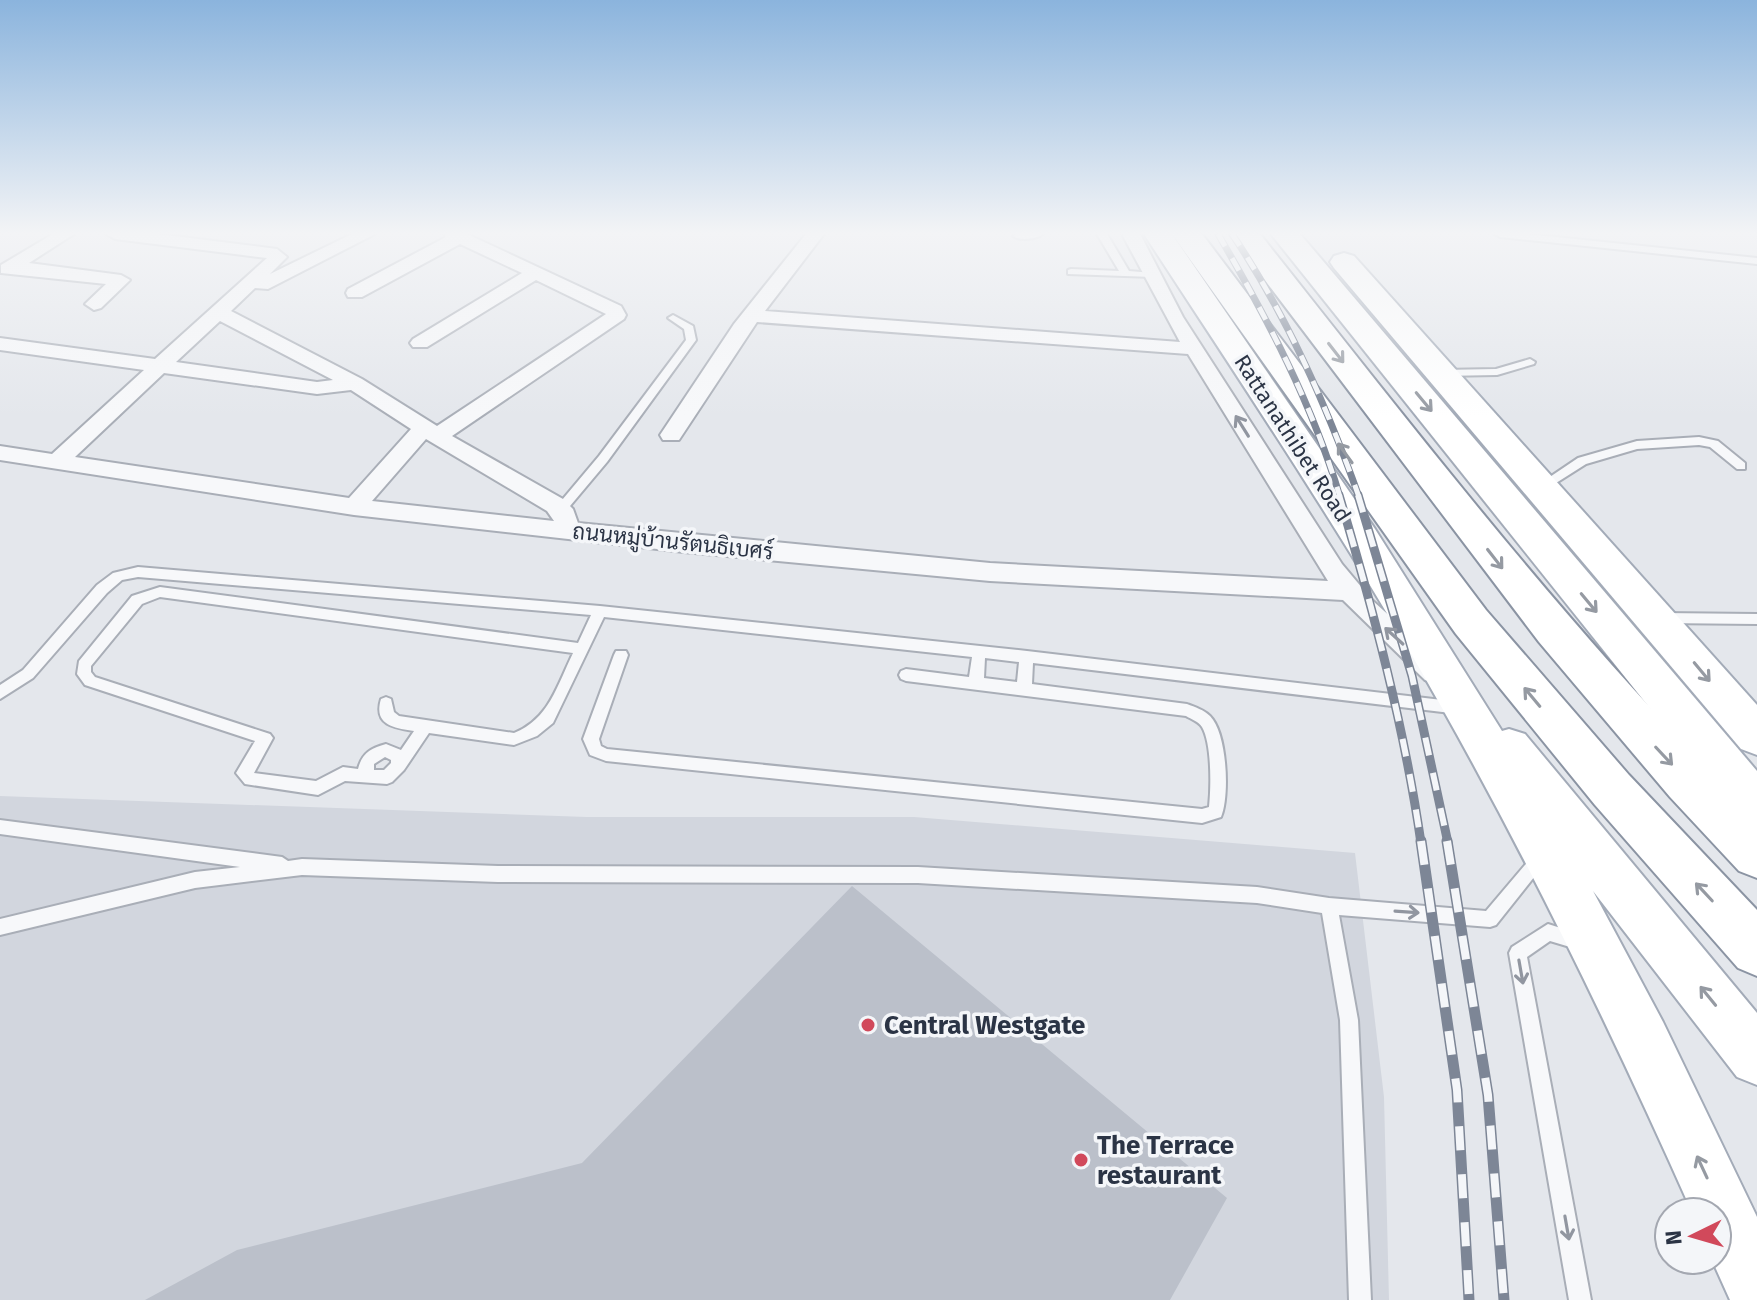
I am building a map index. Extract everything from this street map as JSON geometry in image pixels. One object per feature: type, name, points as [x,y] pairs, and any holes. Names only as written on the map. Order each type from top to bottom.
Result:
[{"type":"highway","points":[[1231,295],[1471,622],[1540,706],[1757,949]]},
{"type":"highway","points":[[1303,295],[1521,592],[1622,710],[1757,854]]},
{"type":"main road","name":"Rattanathibet Road","points":[[1198,295],[1427,644]]},
{"type":"main road","points":[[1311,295],[1757,806]]},
{"type":"main road","points":[[1373,295],[1757,736]]},
{"type":"main road","points":[[1427,644],[1595,948],[1667,1093],[1757,1289]]},
{"type":"main road","points":[[1427,644],[1757,1057]]},
{"type":"street","points":[[94,304],[104,295]]},
{"type":"street","points":[[56,462],[240,295]]},
{"type":"street","points":[[237,297],[242,295]]},
{"type":"street","points":[[420,343],[499,295]]},
{"type":"street","points":[[354,507],[430,431],[617,315],[614,310],[581,295]]},
{"type":"street","points":[[671,435],[741,328],[768,295]]},
{"type":"street","points":[[1162,295],[1349,591],[1458,698]]},
{"type":"street","points":[[220,313],[355,383],[565,520]]},
{"type":"street","points":[[752,316],[1194,349]]},
{"type":"street","points":[[0,344],[162,364],[317,388],[355,383]]},
{"type":"street","name":"ถนนหมู่บ้านรัตนธิเบศร์","points":[[0,453],[354,507],[565,520],[990,572],[1349,591]]},
{"type":"lane","points":[[565,520],[603,459],[691,340],[689,328],[673,318]]},
{"type":"lane","points":[[1441,373],[1497,372],[1530,362]]},
{"type":"lane","points":[[1541,487],[1582,461],[1637,445],[1699,441],[1714,444],[1741,466]]},
{"type":"lane","points":[[0,693],[28,674],[102,589],[118,576],[138,572],[600,611],[1027,657],[1458,698]]},
{"type":"lane","points":[[426,726],[387,777],[343,774],[318,788],[250,779],[244,773],[247,764],[265,738],[90,681],[82,670],[137,600],[160,592],[581,649]]},
{"type":"lane","points":[[386,703],[387,714],[395,722],[514,739],[532,732],[548,719],[600,611]]},
{"type":"lane","points":[[1656,618],[1757,619]]},
{"type":"lane","points":[[976,683],[979,652]]},
{"type":"lane","points":[[621,655],[591,739],[595,750],[606,755],[1202,816],[1215,812],[1219,801],[1211,731],[1197,715],[1187,710],[906,675]]},
{"type":"lane","points":[[1024,689],[1027,657]]},
{"type":"lane","points":[[376,778],[365,771],[367,762],[375,754],[392,751],[399,756],[399,765]]},
{"type":"lane","points":[[0,827],[302,867],[498,874],[918,875],[1257,895],[1329,906],[1490,919],[1545,854]]},
{"type":"lane","points":[[0,927],[195,880],[302,867]]},
{"type":"lane","points":[[1329,906],[1349,1020],[1360,1300]]},
{"type":"lane","points":[[1580,1300],[1518,953],[1548,932],[1595,948]]},
{"type":"shaded area","points":[[0,796],[587,817],[914,817],[1355,853],[1384,1097],[1389,1300],[0,1300]]},
{"type":"building","name":"Central Westgate","points":[[852,886],[1227,1198],[1170,1300],[145,1300],[237,1250],[582,1163]]},
{"type":"railway","points":[[1253,295],[1302,395],[1340,497]]},
{"type":"railway","points":[[1269,295],[1304,361],[1359,497]]},
{"type":"railway","points":[[1339,495],[1386,668],[1406,755],[1421,843]]},
{"type":"railway","points":[[1358,495],[1412,676],[1448,843]]},
{"type":"railway","points":[[1421,841],[1457,1090],[1469,1300]]},
{"type":"railway","points":[[1447,841],[1488,1095],[1504,1300]]},
{"type":"place","name":"Central Westgate","points":[[868,1025]]},
{"type":"place","name":"The Terrace restaurant","points":[[1081,1160]]}]
